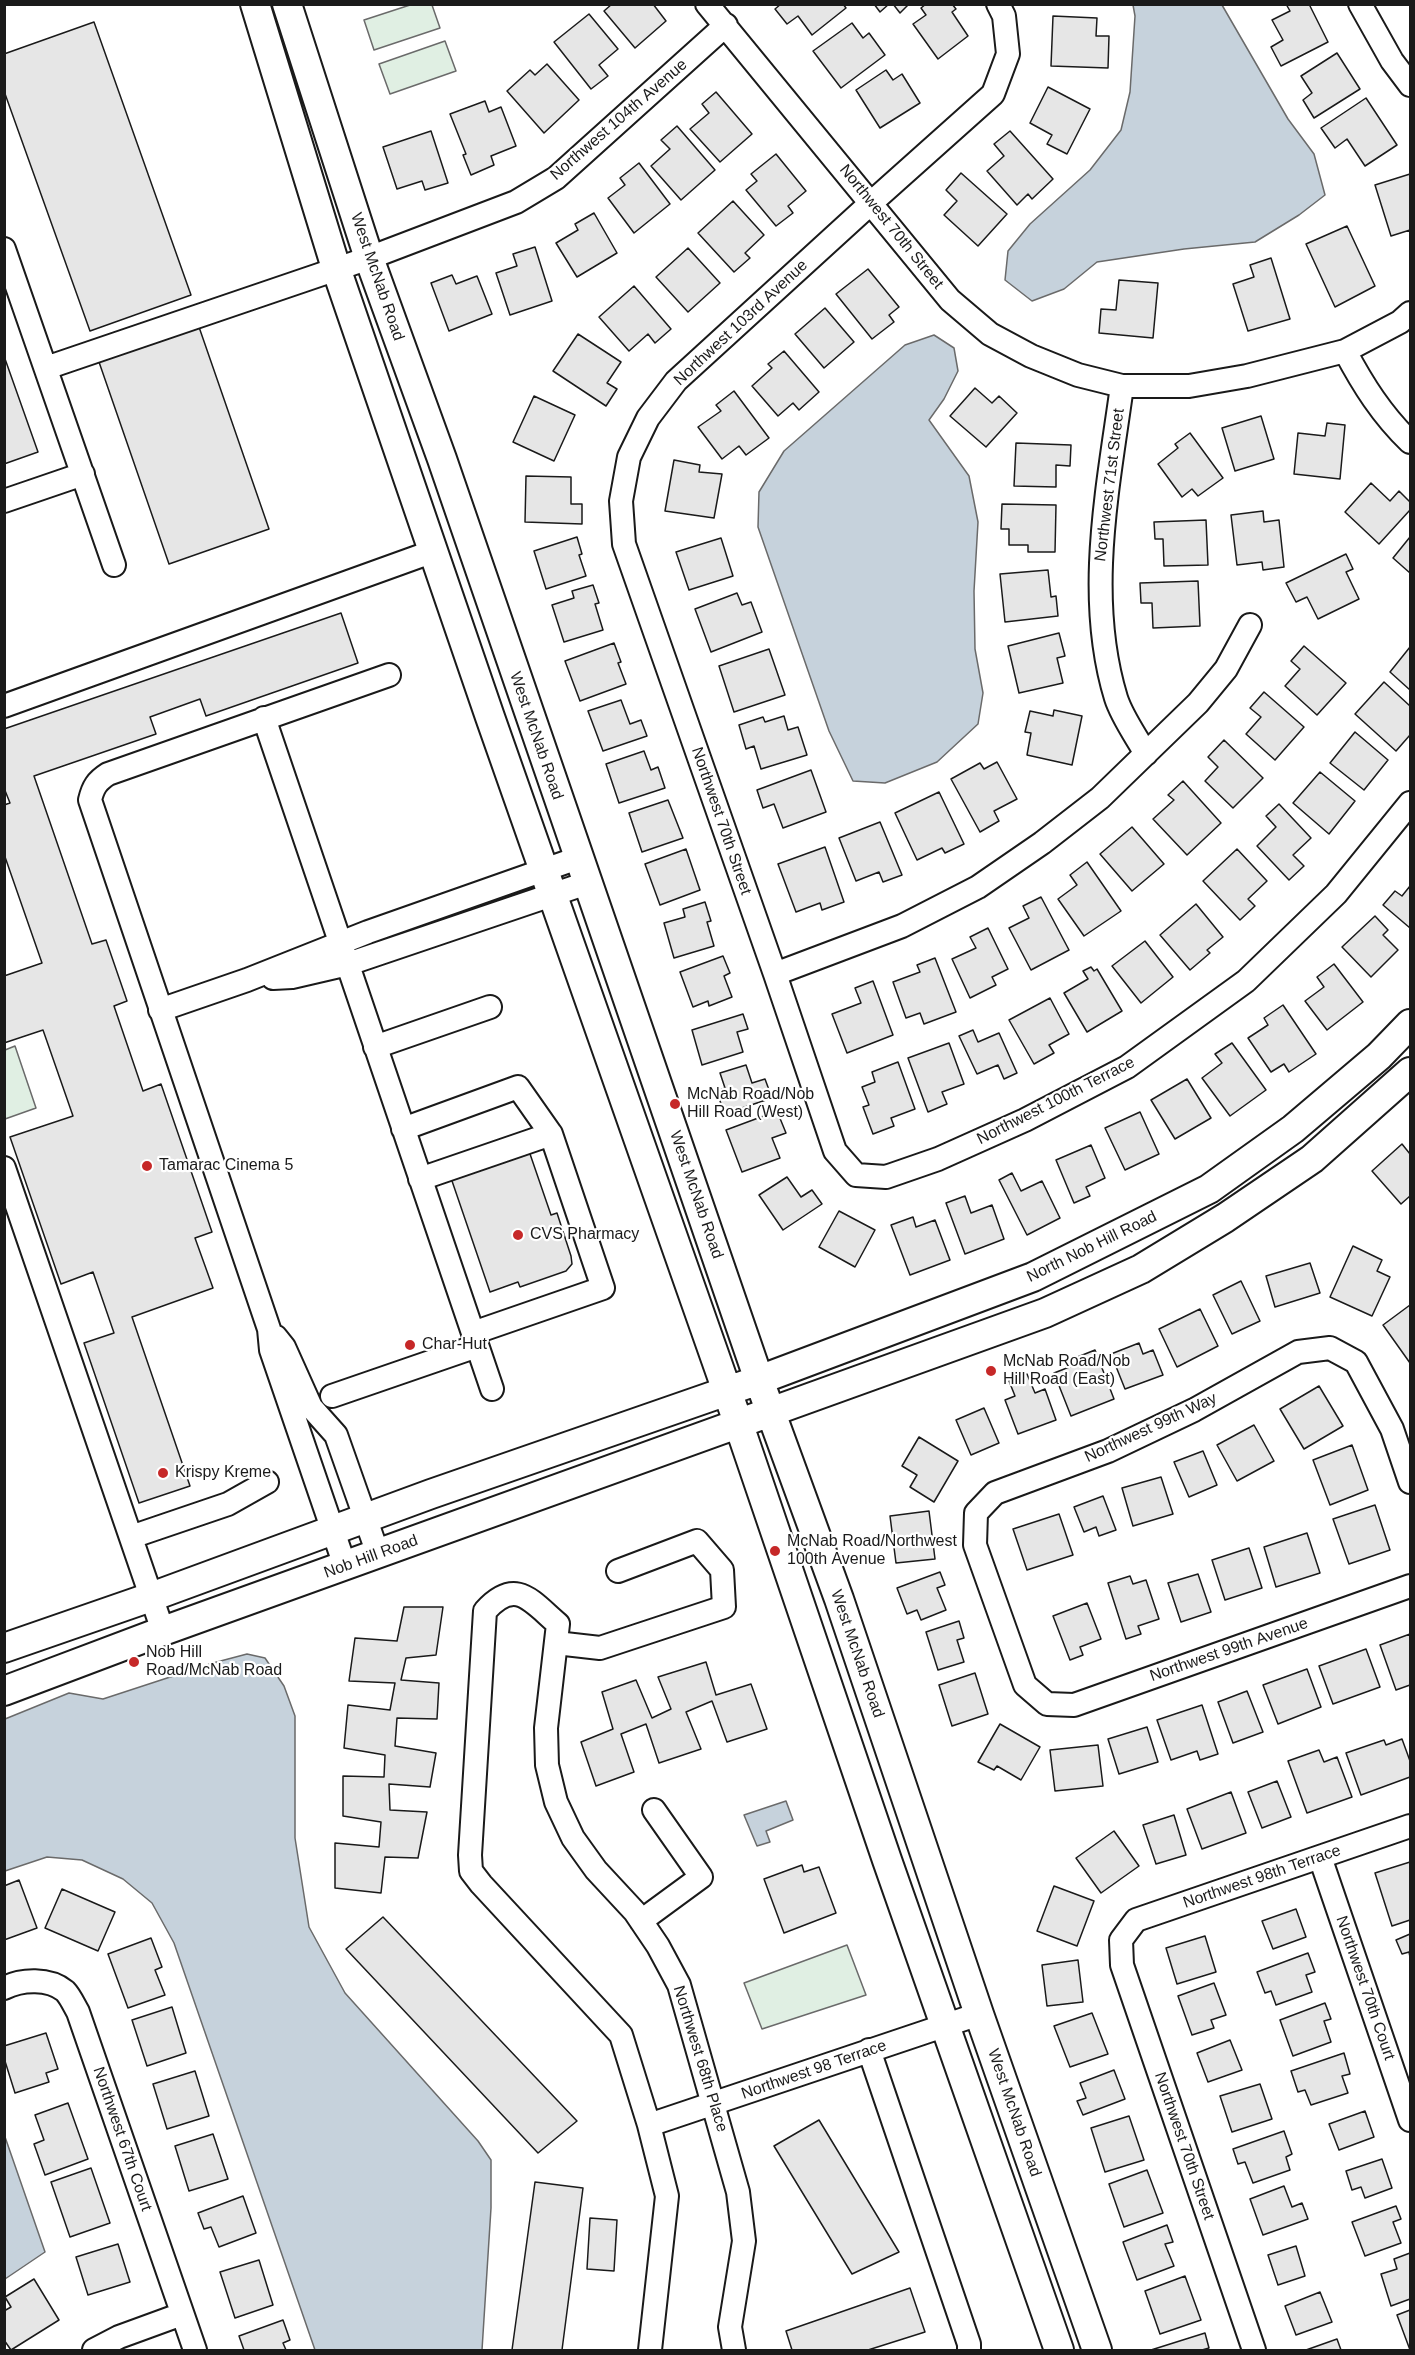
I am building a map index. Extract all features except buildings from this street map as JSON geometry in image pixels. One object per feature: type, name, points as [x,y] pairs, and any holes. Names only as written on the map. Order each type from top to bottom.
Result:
[{"type":"main road","name":"West McNab Road","points":[[255,4],[336,268],[1059,2350]]},
{"type":"main road","name":"West McNab Road","points":[[287,4],[369,258],[445,470],[759,1380],[839,1599],[979,2014],[1096,2350]]},
{"type":"main road","name":"North Nob Hill Road","points":[[727,1391],[1033,1277],[1209,1189],[1293,1129],[1379,1056],[1410,1024]]},
{"type":"main road","points":[[771,1412],[1045,1313],[1140,1269],[1225,1218],[1312,1159],[1408,1079]]},
{"type":"main road","points":[[4,1648],[152,1597],[366,1517],[727,1391]]},
{"type":"main road","name":"Nob Hill Road","points":[[4,1691],[163,1631],[771,1412]]},
{"type":"street","name":"Northwest 70th Street","points":[[707,4],[950,300],[990,334],[1031,356],[1078,375],[1122,386],[1189,386],[1247,376],[1345,351],[1400,322],[1410,313]]},
{"type":"street","points":[[871,202],[993,94],[1008,54],[1004,16],[998,4]]},
{"type":"street","points":[[1360,4],[1392,61],[1410,86]]},
{"type":"street","name":"Northwest 104th Avenue","points":[[46,368],[369,258],[516,202],[556,178],[726,25]]},
{"type":"street","name":"Northwest 103rd Avenue","points":[[629,457],[648,418],[676,381],[871,202]]},
{"type":"street","points":[[4,249],[11,288],[46,368],[114,565]]},
{"type":"street","points":[[1345,351],[1360,379],[1390,423],[1410,442]]},
{"type":"street","name":"Northwest 71st Street","points":[[1122,386],[1105,506],[1101,559],[1103,638],[1116,700],[1146,754]]},
{"type":"street","name":"Northwest 70th Street","points":[[629,457],[621,501],[624,544],[776,974],[835,1151],[856,1175]]},
{"type":"street","points":[[4,501],[82,474]]},
{"type":"street","points":[[4,706],[434,552]]},
{"type":"street","points":[[776,974],[902,926],[978,887],[1042,843],[1100,798],[1198,703],[1226,669],[1250,625]]},
{"type":"street","points":[[345,1566],[270,1350],[269,1329],[90,800],[98,780],[108,774],[389,675]]},
{"type":"street","points":[[264,718],[492,1389]]},
{"type":"street","name":"Northwest 100th Terrace","points":[[856,1175],[886,1177],[938,1159],[1025,1120],[1127,1067],[1246,981],[1336,894],[1410,803]]},
{"type":"street","points":[[247,980],[292,977],[348,964],[582,871]]},
{"type":"street","points":[[160,1010],[247,980],[340,942],[548,883]]},
{"type":"street","points":[[375,1047],[490,1007]]},
{"type":"street","points":[[1379,1056],[1408,1079]]},
{"type":"street","points":[[332,1396],[603,1288],[547,1129],[518,1087],[403,1129]]},
{"type":"street","points":[[418,1173],[547,1129]]},
{"type":"street","points":[[4,1168],[163,1631]]},
{"type":"street","points":[[269,1329],[284,1347],[311,1407],[336,1435],[378,1554]]},
{"type":"street","name":"Northwest 99th Way","points":[[1047,1704],[1025,1685],[975,1545],[976,1513],[995,1493],[1108,1451],[1194,1410],[1298,1352],[1329,1348],[1356,1362],[1392,1429],[1410,1482]]},
{"type":"street","points":[[131,1537],[228,1504],[267,1482]]},
{"type":"street","points":[[618,1570],[696,1541],[722,1570],[724,1607],[600,1648],[557,1634],[527,1597],[509,1593],[496,1599],[485,1611],[470,1855],[471,1871],[481,1884],[621,2035],[649,2125],[667,2196],[650,2350]]},
{"type":"street","name":"Northwest 99th Avenue","points":[[1047,1704],[1074,1705],[1410,1586]]},
{"type":"street","name":"Northwest 68th Place","points":[[557,1634],[546,1728],[547,1766],[556,1802],[573,1838],[596,1870],[641,1921],[658,1946],[679,1985],[738,2192],[744,2241],[730,2327],[734,2350]]},
{"type":"street","points":[[641,1921],[701,1877],[654,1810]]},
{"type":"street","name":"Northwest 98th Terrace","points":[[1121,1940],[1136,1920],[1410,1826]]},
{"type":"street","name":"Northwest 70th Court","points":[[1320,1857],[1410,2120]]},
{"type":"street","name":"Northwest 70th Street","points":[[1121,1940],[1122,1965],[1254,2350]]},
{"type":"street","name":"Northwest 67th Court","points":[[4,1988],[28,1981],[52,1984],[66,1992],[78,2012],[195,2350]]},
{"type":"street","name":"Northwest 98 Terrace","points":[[649,2125],[979,2014]]},
{"type":"street","points":[[869,2050],[969,2344],[969,2350]]},
{"type":"street","points":[[94,2350],[119,2337],[182,2314]]},
{"type":"green space","points":[[410,5],[432,5],[440,28],[374,50],[364,20]]},
{"type":"green space","points":[[445,41],[456,71],[390,94],[379,64]]},
{"type":"green space","points":[[15,1046],[36,1108],[5,1119],[5,1050]]},
{"type":"green space","points":[[847,1945],[866,1995],[762,2029],[744,1983]]},
{"type":"shaded area","points":[[1133,5],[1222,5],[1288,119],[1314,154],[1325,195],[1299,215],[1255,242],[1184,249],[1097,262],[1064,289],[1032,301],[1005,280],[1008,251],[1030,224],[1090,170],[1121,130],[1130,92],[1135,16]]},
{"type":"shaded area","points":[[934,335],[954,348],[958,371],[944,399],[929,420],[969,476],[978,522],[974,591],[975,649],[983,693],[978,724],[937,762],[885,783],[853,781],[829,731],[758,527],[759,492],[784,451],[905,345]]},
{"type":"shaded area","points":[[247,1654],[265,1658],[284,1686],[295,1716],[295,1838],[309,1927],[345,1993],[478,2141],[491,2160],[491,2208],[482,2350],[315,2350],[174,1943],[152,1903],[123,1879],[82,1860],[47,1857],[5,1871],[5,1719],[69,1693],[103,1699]]},
{"type":"shaded area","points":[[786,1801],[793,1820],[766,1831],[770,1842],[757,1846],[744,1815]]},
{"type":"shaded area","points":[[4,2134],[45,2252],[5,2279],[4,2279]]},
{"type":"place","name":"McNab Road/Nob Hill Road (West)","points":[[675,1104]]},
{"type":"place","name":"Tamarac Cinema 5","points":[[147,1166]]},
{"type":"place","name":"CVS Pharmacy","points":[[518,1235]]},
{"type":"place","name":"Char-Hut","points":[[410,1345]]},
{"type":"place","name":"McNab Road/Nob Hill Road (East)","points":[[991,1371]]},
{"type":"place","name":"Krispy Kreme","points":[[163,1473]]},
{"type":"place","name":"McNab Road/Northwest 100th Avenue","points":[[775,1551]]},
{"type":"place","name":"Nob Hill Road/McNab Road","points":[[134,1662]]}]
